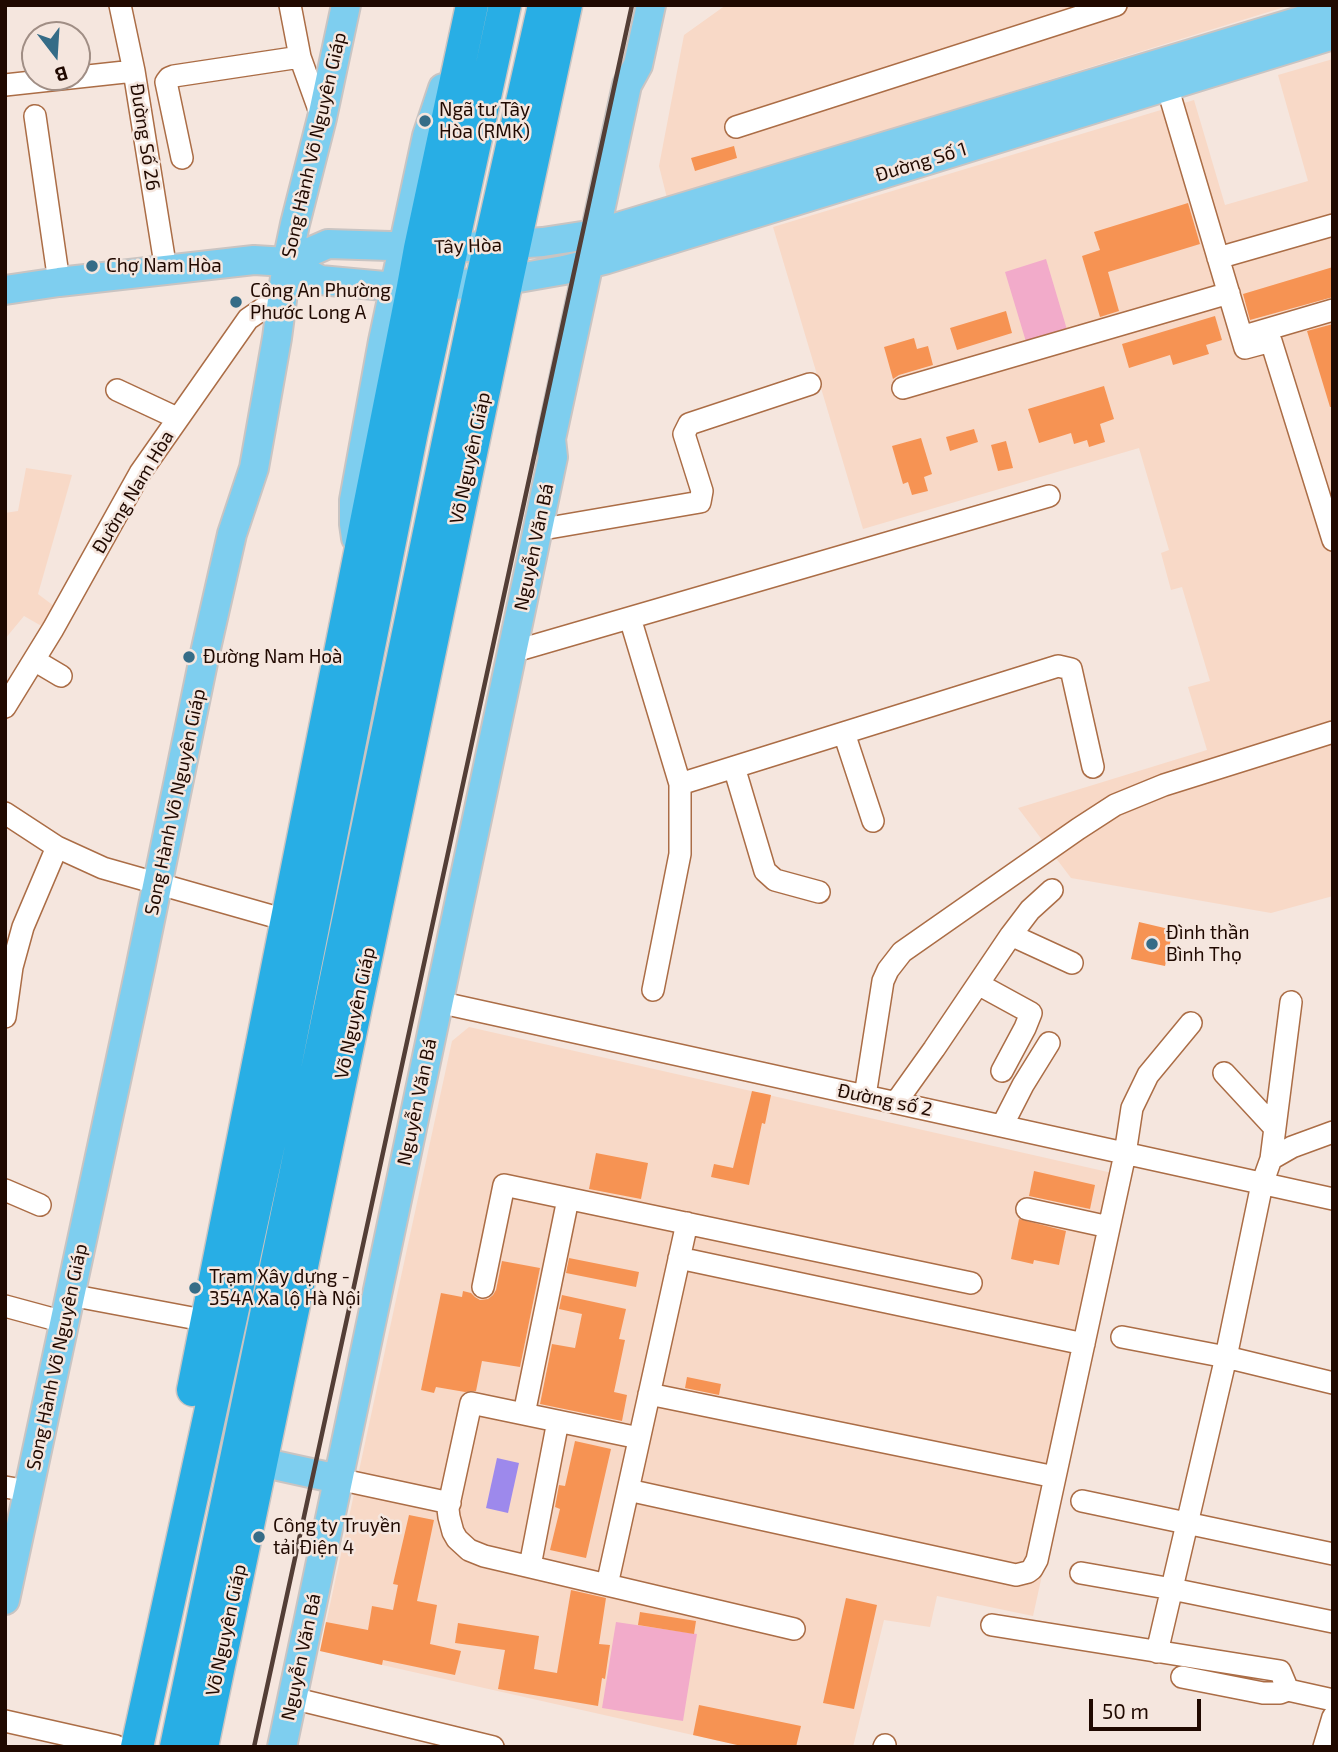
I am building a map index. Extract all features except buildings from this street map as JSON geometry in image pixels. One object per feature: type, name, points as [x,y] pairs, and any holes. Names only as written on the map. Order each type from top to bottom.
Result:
[{"type":"highway","points":[[123,1746],[360,551],[417,287],[412,247],[472,5]]},
{"type":"highway","points":[[417,287],[452,248],[505,5]]},
{"type":"highway","points":[[503,245],[544,5]]},
{"type":"highway","points":[[503,245],[566,5]]},
{"type":"highway","name":"Võ Nguyên Giáp","points":[[176,1747],[249,1459],[503,245]]},
{"type":"highway","points":[[123,1746],[277,1107],[435,322],[417,287]]},
{"type":"highway","points":[[384,433],[421,389]]},
{"type":"highway","name":"Võ Nguyên Giáp","points":[[202,1747],[249,1459]]},
{"type":"main road","name":"Song Hành Võ Nguyên Giáp","points":[[5,1600],[17,1489],[64,1322],[205,653],[232,534],[254,468],[278,338],[287,262],[346,5]]},
{"type":"main road","name":"Nguyễn Văn Bá","points":[[282,1747],[553,457],[551,439],[642,88],[638,65],[651,5]]},
{"type":"main road","name":"Đường Số 1","points":[[417,287],[494,281],[1333,11]]},
{"type":"main road","name":"Đường Số 1","points":[[503,245],[543,242],[600,247],[1167,86],[1333,35]]},
{"type":"main road","name":"Tây Hòa","points":[[287,262],[328,244],[452,248],[503,245]]},
{"type":"main road","name":"Tây Hòa","points":[[5,290],[254,260],[287,262],[320,279],[417,287]]},
{"type":"main road","points":[[360,551],[354,524],[354,500],[383,341],[417,287]]},
{"type":"main road","points":[[249,1459],[338,1479]]},
{"type":"street","name":"Đường Số 26","points":[[120,5],[134,71],[166,270]]},
{"type":"street","points":[[289,5],[300,57],[322,118]]},
{"type":"street","points":[[736,127],[1116,5]]},
{"type":"street","points":[[182,158],[166,82],[169,78],[300,57]]},
{"type":"street","points":[[5,85],[134,71]]},
{"type":"street","points":[[1167,86],[1245,348],[1271,341],[1333,539]]},
{"type":"street","points":[[35,116],[59,282]]},
{"type":"street","points":[[1218,258],[1333,225]]},
{"type":"street","points":[[903,388],[1228,293]]},
{"type":"street","name":"Đường Nam Hòa","points":[[5,707],[53,629],[139,473],[248,319],[283,295]]},
{"type":"street","points":[[1241,337],[1333,310]]},
{"type":"street","points":[[537,530],[700,502],[702,491],[684,433],[689,424],[810,384]]},
{"type":"street","points":[[117,390],[177,418]]},
{"type":"street","points":[[512,652],[1049,496]]},
{"type":"street","points":[[630,618],[680,784],[680,855],[653,990]]},
{"type":"street","points":[[34,660],[61,676]]},
{"type":"street","points":[[680,784],[1058,666],[1071,669],[1093,767]]},
{"type":"street","points":[[865,1096],[883,981],[894,960],[902,952],[1115,805],[1164,785],[1333,732]]},
{"type":"street","points":[[844,733],[873,821]]},
{"type":"street","points":[[734,767],[765,871],[775,880],[819,892]]},
{"type":"street","points":[[5,813],[57,847],[103,868],[286,920]]},
{"type":"street","points":[[5,1017],[12,967],[23,927],[57,847]]},
{"type":"street","points":[[893,1102],[899,1098],[934,1049],[1011,935],[1030,910],[1052,890]]},
{"type":"street","points":[[1011,935],[1072,963]]},
{"type":"street","points":[[978,984],[1031,1013],[1002,1071]]},
{"type":"street","name":"Đường số 2","points":[[438,1002],[1333,1199]]},
{"type":"street","points":[[1157,1652],[1226,1357],[1262,1184],[1271,1158],[1291,1002]]},
{"type":"street","points":[[628,1490],[1016,1575],[1028,1572],[1037,1560],[1125,1154],[1129,1121],[1148,1075],[1191,1023]]},
{"type":"street","points":[[1002,1126],[1049,1043]]},
{"type":"street","points":[[1224,1073],[1274,1127]]},
{"type":"street","points":[[1271,1158],[1333,1132]]},
{"type":"street","points":[[482,1287],[504,1185],[971,1283]]},
{"type":"street","points":[[5,1190],[40,1205]]},
{"type":"street","points":[[524,1414],[568,1199]]},
{"type":"street","points":[[1027,1209],[1109,1227]]},
{"type":"street","points":[[607,1585],[687,1223]]},
{"type":"street","points":[[679,1258],[1084,1343]]},
{"type":"street","points":[[70,1294],[208,1321]]},
{"type":"street","points":[[5,1306],[64,1322]]},
{"type":"street","points":[[1122,1337],[1226,1357],[1333,1383]]},
{"type":"street","points":[[649,1394],[1055,1477]]},
{"type":"street","points":[[639,1438],[471,1403],[448,1509],[450,1525],[457,1539],[476,1553],[794,1629]]},
{"type":"street","points":[[530,1566],[558,1421]]},
{"type":"street","points":[[338,1479],[450,1503]]},
{"type":"street","points":[[1082,1501],[1333,1554]]},
{"type":"street","points":[[1081,1573],[1333,1622]]},
{"type":"street","points":[[992,1625],[1280,1671],[1288,1690]]},
{"type":"street","points":[[1182,1677],[1263,1693],[1288,1690],[1333,1700]]},
{"type":"street","points":[[292,1698],[493,1747]]},
{"type":"street","points":[[1324,1747],[1333,1717]]},
{"type":"street","points":[[5,1721],[123,1746]]},
{"type":"shaded area","points":[[726,5],[1291,5],[667,198],[659,166],[684,35]]},
{"type":"shaded area","points":[[1333,59],[1333,896],[1271,913],[1071,878],[1018,808],[1207,750],[1188,687],[1210,681],[1182,587],[1171,590],[1161,553],[1169,550],[1139,448],[863,529],[773,227],[1194,100],[1225,205],[1308,181],[1278,75]]},
{"type":"shaded area","points":[[1046,259],[1068,333],[1027,345],[1005,272]]},
{"type":"shaded area","points":[[26,468],[72,475],[38,594],[58,609],[45,628],[24,616],[5,639],[5,513],[18,511]]},
{"type":"shaded area","name":"Công ty Truyền tải Điện 4","points":[[469,1027],[1130,1177],[1033,1616],[937,1596],[930,1627],[884,1620],[853,1747],[746,1747],[320,1651],[452,1041]]},
{"type":"shaded area","points":[[497,1458],[519,1463],[508,1513],[486,1508]]},
{"type":"shaded area","points":[[616,1622],[697,1634],[683,1721],[602,1708]]},
{"type":"railway","points":[[254,1747],[632,5]]},
{"type":"place","name":"Ngã tư Tây Hòa (RMK)","points":[[425,121]]},
{"type":"place","name":"Chợ Nam Hòa","points":[[92,266]]},
{"type":"place","name":"Công An Phường Phước Long A","points":[[236,302]]},
{"type":"place","name":"Đường Nam Hoà","points":[[189,657]]},
{"type":"place","name":"Đình thần Bình Thọ","points":[[1152,944]]},
{"type":"place","name":"Trạm Xây dựng - 354A Xa lộ Hà Nội","points":[[195,1288]]},
{"type":"place","name":"Công ty Truyền tải Điện 4","points":[[259,1537]]}]
